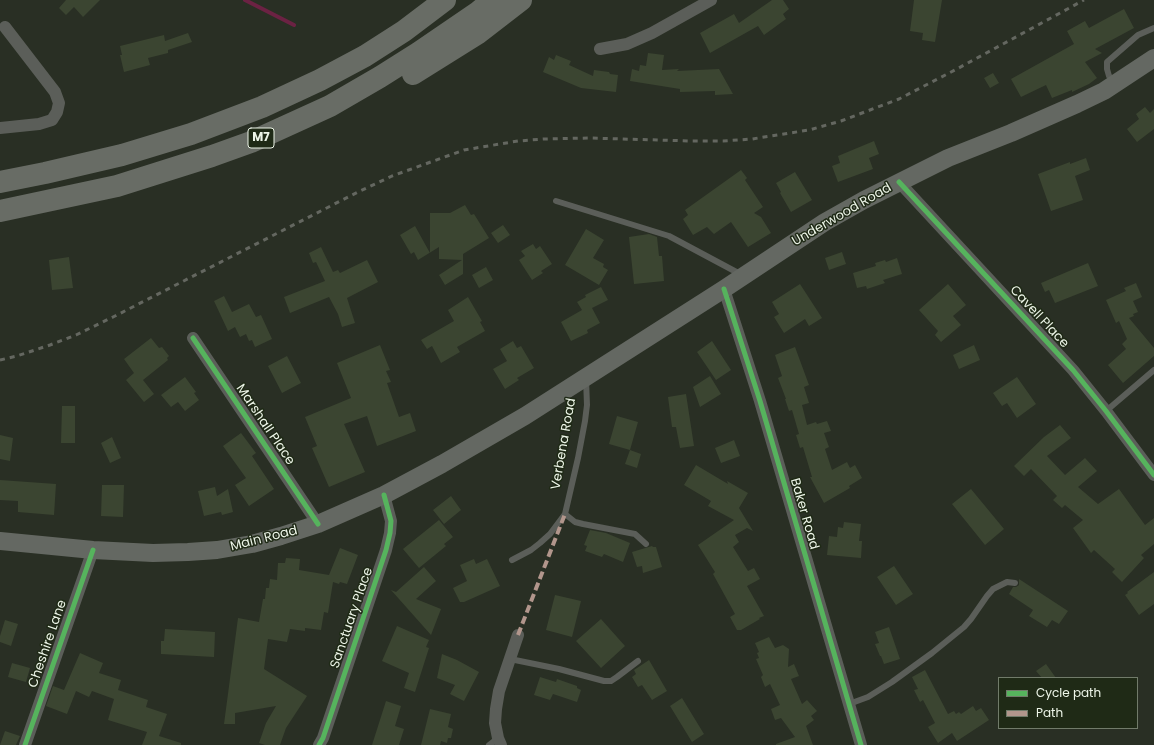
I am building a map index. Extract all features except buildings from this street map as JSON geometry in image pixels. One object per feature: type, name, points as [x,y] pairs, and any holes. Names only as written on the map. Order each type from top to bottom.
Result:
[{"type":"highway","points":[[404,31],[437,0]]},
{"type":"highway","name":"M7","points":[[0,182],[122,155],[191,134],[255,110],[320,80],[365,56],[404,31],[445,0]]},
{"type":"highway","name":"M7","points":[[0,211],[117,186],[251,142],[330,106],[412,57],[493,0]]},
{"type":"highway","points":[[304,118],[346,106],[390,87],[463,43],[521,0]]},
{"type":"main road","name":"Underwood Road","points":[[586,377],[724,289],[825,222],[899,182],[948,158],[1011,133],[1104,91],[1154,58]]},
{"type":"main road","name":"Main Road","points":[[0,541],[93,550],[153,553],[217,550],[252,544],[281,536],[318,524],[384,495],[519,420],[586,377]]},
{"type":"street","points":[[600,49],[627,44],[652,33],[711,0]]},
{"type":"street","points":[[0,128],[39,124],[52,120],[57,112],[59,103],[55,92],[6,27]]},
{"type":"street","name":"Cavell Place","points":[[899,182],[1073,370],[1154,475]]},
{"type":"street","name":"Baker Road","points":[[724,289],[760,401],[861,745]]},
{"type":"street","name":"Marshall Place","points":[[193,338],[318,524]]},
{"type":"street","name":"Sanctuary Place","points":[[319,745],[324,738],[386,550],[391,521],[384,495]]},
{"type":"street","name":"Cheshire Lane","points":[[25,745],[93,550]]},
{"type":"street","points":[[496,743],[495,723],[499,691],[518,635]]},
{"type":"lane","points":[[1115,84],[1109,76],[1107,62],[1138,35],[1154,28]]},
{"type":"lane","points":[[556,201],[669,236],[744,276]]},
{"type":"lane","points":[[1106,411],[1154,370]]},
{"type":"lane","name":"Verbena Road","points":[[564,514],[578,458],[585,421],[587,405],[586,377]]},
{"type":"lane","points":[[512,560],[531,550],[540,543],[550,534],[564,514],[575,522],[635,534],[646,544]]},
{"type":"lane","points":[[849,704],[868,697],[892,682],[932,653],[964,627],[993,589],[1006,582],[1015,583]]},
{"type":"lane","points":[[510,659],[559,669],[604,681],[611,681],[638,661]]},
{"type":"waterway","points":[[245,0],[294,25]]},
{"type":"railway","points":[[0,360],[17,356],[76,335],[358,192],[392,176],[464,150],[518,141],[544,139],[589,138],[723,141],[752,139],[809,130],[841,121],[899,99],[1084,0]]},
{"type":"marked path","points":[[518,635],[565,514]]},
{"type":"cycle path","points":[[899,182],[1073,370],[1154,475]]},
{"type":"cycle path","points":[[724,289],[760,401],[861,745]]},
{"type":"cycle path","points":[[193,338],[318,524]]},
{"type":"cycle path","points":[[319,745],[323,738],[386,550],[391,521],[384,495]]},
{"type":"cycle path","points":[[25,745],[93,550]]}]
